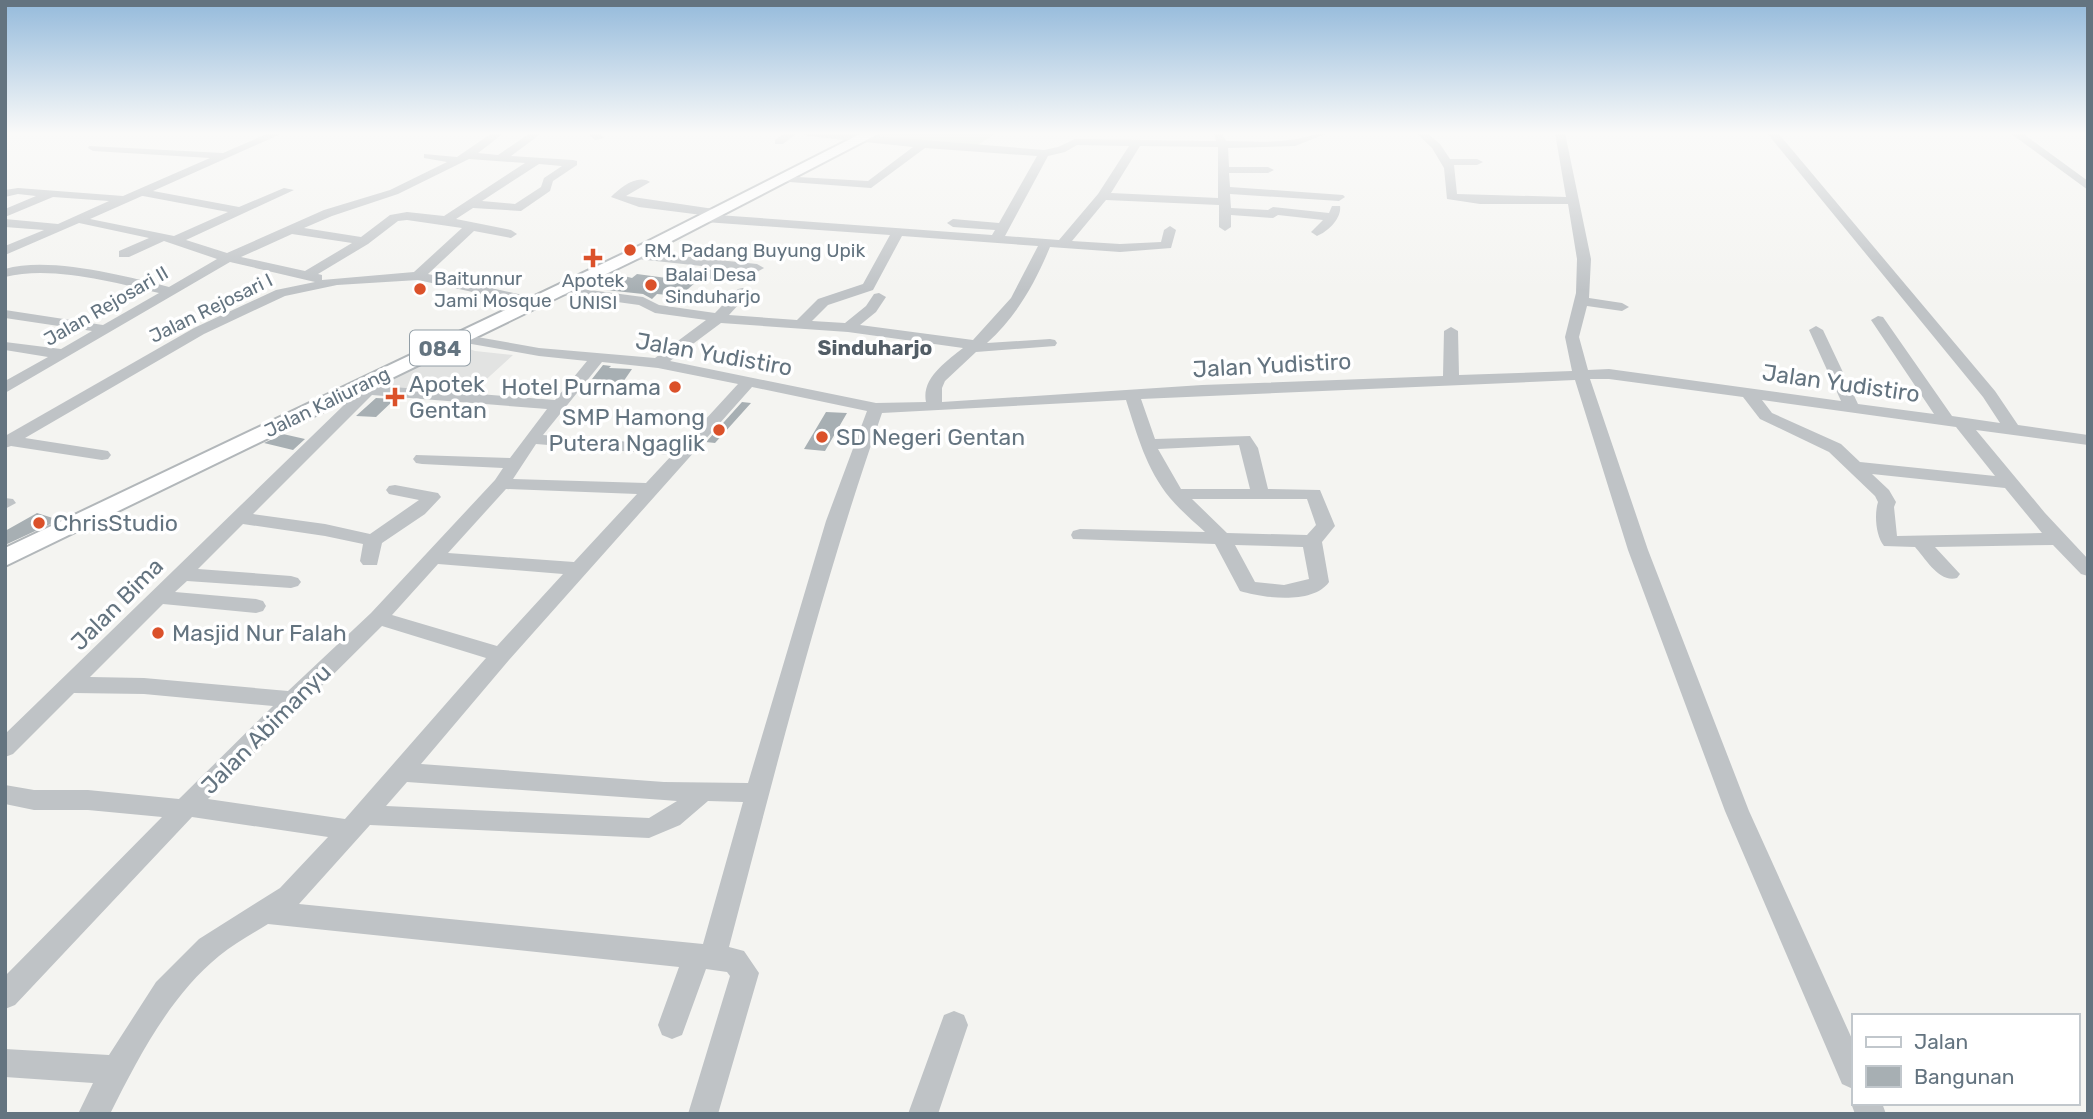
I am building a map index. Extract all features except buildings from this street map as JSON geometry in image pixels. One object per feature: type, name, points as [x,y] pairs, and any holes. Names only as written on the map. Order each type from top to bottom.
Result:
[{"type":"main road","name":"Jalan Kaliurang","points":[[5,558],[364,390],[460,338],[633,255],[768,185]]},
{"type":"street","points":[[5,251],[161,185]]},
{"type":"street","name":"Jalan Rejosari II","points":[[5,388],[228,258],[338,209],[408,185]]},
{"type":"street","points":[[446,220],[499,185]]},
{"type":"street","points":[[473,204],[519,207],[544,191],[547,185]]},
{"type":"street","points":[[635,185],[617,197],[710,215],[897,234],[1120,248],[1164,246],[1170,230]]},
{"type":"street","points":[[996,240],[1026,185]]},
{"type":"street","points":[[1062,244],[1110,185]]},
{"type":"street","points":[[1224,185],[1225,227]]},
{"type":"street","points":[[1451,185],[1451,197],[1573,201]]},
{"type":"street","points":[[1570,185],[1584,259],[1581,301],[1572,337],[1581,374],[1638,550],[1737,811],[1852,1072]]},
{"type":"street","points":[[1815,185],[1989,394],[2012,429]]},
{"type":"street","points":[[124,254],[241,211],[288,190]]},
{"type":"street","points":[[5,194],[18,191],[127,199]]},
{"type":"street","points":[[1103,197],[1224,201],[1341,192],[1333,217],[1317,232]]},
{"type":"street","points":[[5,213],[51,193]]},
{"type":"street","points":[[143,193],[241,211]]},
{"type":"street","points":[[1224,201],[1273,213],[1333,217]]},
{"type":"street","points":[[306,276],[399,217],[446,220],[511,233]]},
{"type":"street","points":[[80,220],[169,239],[228,258],[337,281]]},
{"type":"street","points":[[5,223],[61,227]]},
{"type":"street","points":[[953,223],[1002,227]]},
{"type":"street","points":[[418,276],[471,227]]},
{"type":"street","points":[[292,230],[364,241]]},
{"type":"street","points":[[800,325],[822,302],[868,287],[897,234]]},
{"type":"street","points":[[935,407],[932,399],[936,382],[1000,325],[1012,310],[1045,244]]},
{"type":"street","points":[[633,255],[757,268]]},
{"type":"street","points":[[5,273],[19,269],[99,274],[169,291]]},
{"type":"street","name":"Jalan Rejosari I","points":[[7,442],[199,331],[281,293],[337,281],[418,276],[536,302]]},
{"type":"street","points":[[559,290],[643,301],[655,309],[718,318],[848,328],[974,346],[1050,343]]},
{"type":"street","points":[[658,363],[718,318],[743,292]]},
{"type":"street","points":[[848,328],[871,309],[879,297]]},
{"type":"street","points":[[1581,301],[1622,307]]},
{"type":"street","points":[[5,314],[104,329]]},
{"type":"street","points":[[1878,320],[1955,422],[2011,483],[2057,539],[2088,570]]},
{"type":"street","points":[[1816,330],[1852,407]]},
{"type":"street","points":[[1451,331],[1451,380]]},
{"type":"street","name":"Jalan Yudistiro","points":[[460,338],[494,346],[658,363],[876,408],[1609,374],[2088,440]]},
{"type":"street","points":[[5,346],[62,354]]},
{"type":"street","name":"Jalan Abimanyu","points":[[5,996],[186,808],[378,618],[501,484],[531,439],[598,358]]},
{"type":"street","points":[[93,1114],[116,1070],[166,991],[190,965],[226,935],[289,896],[357,823],[500,655],[581,569],[748,382]]},
{"type":"street","points":[[364,390],[560,405]]},
{"type":"street","name":"Jalan Bima","points":[[5,748],[160,597],[364,390]]},
{"type":"street","points":[[1748,393],[1766,416],[1829,443],[1883,494],[1887,502],[1885,507],[1888,539],[1895,542],[2057,539]]},
{"type":"street","points":[[1132,395],[1148,444],[1164,477],[1176,494],[1222,539],[1247,586],[1256,590],[1311,588],[1319,582],[1320,573],[1312,541]]},
{"type":"street","points":[[672,1025],[705,956],[758,793],[796,651],[835,521],[876,408]]},
{"type":"street","points":[[531,439],[687,451]]},
{"type":"street","points":[[1148,444],[1244,440],[1250,448],[1261,493]]},
{"type":"street","points":[[7,442],[102,455]]},
{"type":"street","points":[[422,459],[516,463]]},
{"type":"street","points":[[1855,467],[2011,483]]},
{"type":"street","points":[[501,484],[653,489]]},
{"type":"street","points":[[238,518],[325,530],[373,541],[419,510],[432,497],[395,490]]},
{"type":"street","points":[[1080,535],[1312,541],[1326,526],[1314,494],[1176,494]]},
{"type":"street","points":[[370,561],[373,541]]},
{"type":"street","points":[[1921,542],[1950,575]]},
{"type":"street","points":[[433,558],[581,569]]},
{"type":"street","points":[[182,575],[291,582]]},
{"type":"street","points":[[160,597],[256,606]]},
{"type":"street","points":[[378,618],[500,655]]},
{"type":"street","points":[[70,685],[144,686],[295,700]]},
{"type":"street","points":[[400,772],[664,791],[758,793]]},
{"type":"street","points":[[5,794],[34,800],[88,800],[357,823],[649,828],[662,826],[671,820],[703,791]]},
{"type":"street","points":[[267,912],[734,960],[744,973],[703,1114]]},
{"type":"street","points":[[923,1114],[954,1025]]},
{"type":"street","points":[[5,1063],[116,1070]]},
{"type":"shaded area","points":[[455,344],[475,351],[513,355],[468,396],[380,389],[386,378]]},
{"type":"place","name":"RM. Padang Buyung Upik","points":[[630,250]]},
{"type":"place","name":"Apotek UNISI","points":[[593,258]]},
{"type":"place","name":"Balai Desa Sinduharjo","points":[[651,285]]},
{"type":"place","name":"Baitunnur Jami Mosque","points":[[420,289]]},
{"type":"place","name":"Hotel Purnama","points":[[675,387]]},
{"type":"place","name":"Apotek Gentan","points":[[395,397]]},
{"type":"place","name":"SMP Hamong Putera Ngaglik","points":[[719,430]]},
{"type":"place","name":"SD Negeri Gentan","points":[[822,437]]},
{"type":"place","name":"ChrisStudio","points":[[39,523]]},
{"type":"place","name":"Masjid Nur Falah","points":[[158,633]]},
{"type":"district","name":"Sinduharjo","points":[[875,347]]}]
